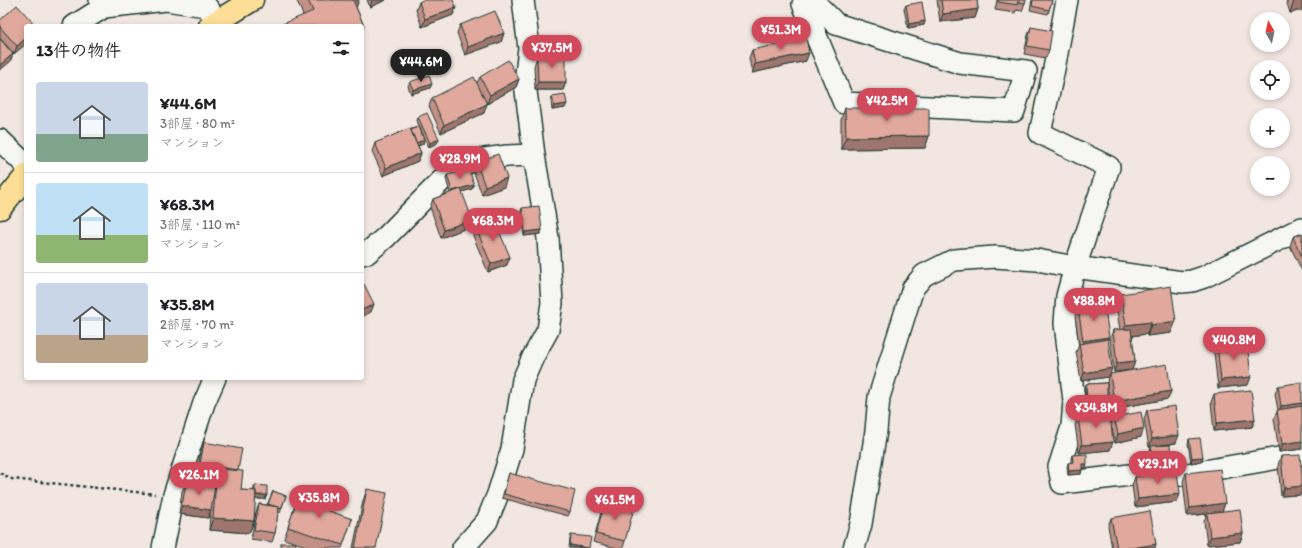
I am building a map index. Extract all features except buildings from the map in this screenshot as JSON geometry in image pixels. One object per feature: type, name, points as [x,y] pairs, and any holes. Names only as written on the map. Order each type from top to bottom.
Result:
[{"type":"highway","points":[[214,24],[252,0]]},
{"type":"highway","points":[[0,208],[24,178]]},
{"type":"street","points":[[76,24],[102,3],[166,0],[206,6],[214,24]]},
{"type":"street","points":[[463,548],[487,521],[498,494],[512,449],[523,380],[533,357],[548,330],[552,303],[548,238],[534,155],[525,83],[529,48],[523,0]]},
{"type":"street","points":[[1067,0],[1040,133],[1109,167],[1075,267],[1067,296],[1065,323],[1074,401],[1072,427],[1059,467],[1062,483],[1130,475],[1181,475],[1302,454]]},
{"type":"street","points":[[813,2],[836,24],[960,63],[1026,71],[1014,111],[844,102],[813,2]]},
{"type":"street","points":[[0,140],[24,163]]},
{"type":"street","points":[[364,254],[367,253],[386,237],[444,178],[470,161],[507,156],[534,155]]},
{"type":"street","points":[[854,548],[861,524],[876,431],[878,397],[913,288],[924,275],[954,260],[995,257],[1037,260],[1075,267],[1182,282],[1192,281],[1204,277],[1302,228]]},
{"type":"street","points":[[163,548],[174,496],[204,403],[214,380]]},
{"type":"path","points":[[0,473],[12,479],[174,496]]}]
